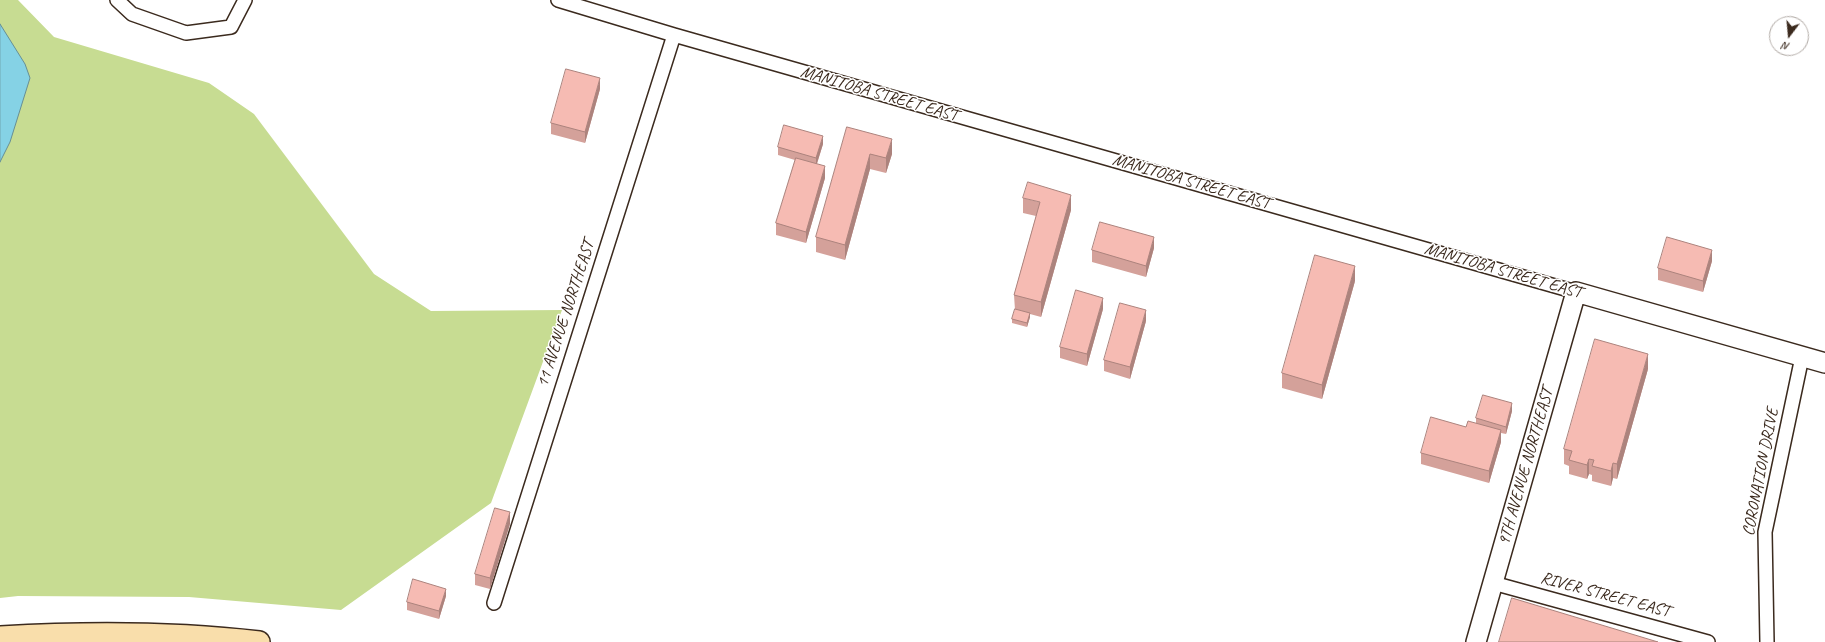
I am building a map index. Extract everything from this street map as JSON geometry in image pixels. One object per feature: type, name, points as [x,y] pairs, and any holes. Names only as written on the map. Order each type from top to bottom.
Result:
[{"type":"main road","points":[[0,637],[46,634],[143,634],[259,642]]},
{"type":"street","points":[[117,0],[132,14],[186,33],[231,27],[245,0]]},
{"type":"street","name":"MANITOBA STREET EAST","points":[[558,0],[674,35],[1802,357],[1824,362]]},
{"type":"street","name":"11 AVENUE NORTHEAST","points":[[494,603],[674,35]]},
{"type":"street","name":"9TH AVENUE NORTHEAST","points":[[1476,642],[1576,292]]},
{"type":"street","name":"CORONATION DRIVE","points":[[1767,642],[1765,532],[1802,357]]},
{"type":"street","name":"RIVER STREET EAST","points":[[1493,583],[1708,642]]},
{"type":"green space","points":[[0,0],[18,0],[54,37],[209,83],[254,114],[374,274],[431,311],[562,310],[491,503],[341,610],[189,597],[18,596],[0,598]]},
{"type":"water","points":[[0,24],[25,64],[30,78],[10,142],[0,162]]},
{"type":"building","points":[[566,69],[600,78],[585,132],[551,123]]},
{"type":"building","points":[[784,125],[823,136],[816,158],[778,147]]},
{"type":"building","points":[[847,127],[892,139],[886,158],[870,154],[845,245],[816,237]]},
{"type":"building","points":[[796,158],[825,166],[806,232],[776,223]]},
{"type":"building","points":[[1028,182],[1071,195],[1041,302],[1014,295],[1040,202],[1023,198]]},
{"type":"building","points":[[1100,222],[1154,237],[1146,266],[1092,250]]},
{"type":"building","points":[[1667,237],[1712,250],[1703,281],[1658,268]]},
{"type":"building","points":[[1315,255],[1355,266],[1322,385],[1282,373]]},
{"type":"building","points":[[1076,290],[1103,298],[1087,354],[1060,347]]},
{"type":"building","points":[[1120,303],[1146,310],[1130,367],[1104,360]]},
{"type":"building","points":[[1015,309],[1030,313],[1027,323],[1012,319]]},
{"type":"building","points":[[1595,339],[1648,354],[1617,464],[1613,463],[1611,471],[1592,466],[1594,460],[1589,459],[1587,465],[1569,460],[1572,451],[1564,449]]},
{"type":"building","points":[[1483,395],[1512,403],[1506,427],[1476,418]]},
{"type":"building","points":[[1431,417],[1466,427],[1468,421],[1501,430],[1489,471],[1421,453]]},
{"type":"building","points":[[495,508],[510,512],[490,578],[475,574]]},
{"type":"building","points":[[413,579],[446,589],[439,611],[407,602]]},
{"type":"building","points":[[1512,598],[1658,642],[1499,642]]}]
